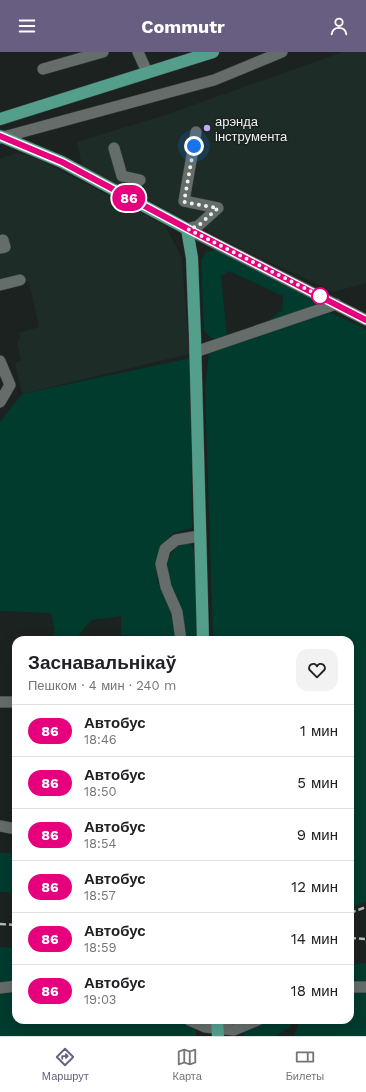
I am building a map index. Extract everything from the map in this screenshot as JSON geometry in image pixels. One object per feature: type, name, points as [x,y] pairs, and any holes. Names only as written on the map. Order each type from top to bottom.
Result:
[{"type":"main road","points":[[0,119],[213,52]]},
{"type":"main road","points":[[1,137],[62,162],[188,229],[192,258],[203,636]]},
{"type":"street","points":[[44,69],[103,52]]},
{"type":"street","points":[[138,52],[147,72]]},
{"type":"street","points":[[1,137],[214,80],[282,52]]},
{"type":"street","points":[[188,229],[198,226],[218,208],[184,202],[196,132]]},
{"type":"street","points":[[114,148],[122,176],[140,180]]},
{"type":"street","points":[[188,229],[366,320]]},
{"type":"street","points":[[0,285],[20,280]]},
{"type":"street","points":[[195,352],[336,304]]},
{"type":"street","points":[[0,361],[10,385],[0,402]]},
{"type":"street","points":[[180,636],[177,612],[166,587],[162,564],[166,549],[176,540],[199,536]]},
{"type":"street","points":[[0,702],[12,702]]},
{"type":"street","points":[[0,826],[12,828]]},
{"type":"street","points":[[0,981],[12,984]]},
{"type":"street","points":[[0,988],[12,986]]},
{"type":"street","points":[[354,987],[366,986]]},
{"type":"street","points":[[198,1024],[205,1027],[238,1029],[249,1024]]},
{"type":"shaded area","points":[[343,52],[366,52],[366,283],[334,292],[247,252],[82,166],[77,142],[165,115]]},
{"type":"shaded area","points":[[18,153],[38,159],[165,225],[182,258],[189,354],[22,394],[15,363],[21,361],[17,341],[20,340],[19,333],[39,327],[29,281],[26,282],[24,274],[0,281],[0,158]]},
{"type":"green space","points":[[216,250],[319,300],[319,306],[271,322],[271,319],[279,312],[282,312],[283,296],[229,271],[221,276],[227,336],[216,339],[212,338],[204,330],[201,260],[206,252]]},
{"type":"green space","points":[[329,312],[366,329],[366,902],[354,906],[354,636],[213,636],[205,388],[209,353]]},
{"type":"green space","points":[[191,358],[192,528],[173,533],[160,547],[156,565],[157,580],[162,594],[172,613],[175,636],[121,635],[121,616],[91,620],[78,636],[53,636],[54,627],[51,613],[0,611],[0,422],[22,394]]},
{"type":"green space","points":[[183,543],[189,543],[194,548],[198,636],[186,636],[183,618],[169,578],[169,558],[174,550]]},
{"type":"green space","points":[[0,853],[12,853],[12,893],[0,892]]},
{"type":"green space","points":[[0,947],[12,948],[12,1024],[196,1024],[196,1036],[0,1036]]},
{"type":"green space","points":[[366,963],[366,1036],[294,1036],[298,1024],[354,1024],[354,964]]},
{"type":"green space","points":[[259,1024],[290,1024],[290,1027],[276,1036],[244,1036],[244,1031]]},
{"type":"railway","points":[[354,912],[366,907]]},
{"type":"railway","points":[[0,924],[12,925]]},
{"type":"railway","points":[[354,938],[366,939]]},
{"type":"bus line","name":"86","points":[[0,136],[62,162],[188,229],[366,320]]},
{"type":"place","name":"арэнда інструмента","points":[[207,128]]},
{"type":"route","points":[[194,146],[184,202],[218,208],[198,226],[188,229],[320,296]]}]
